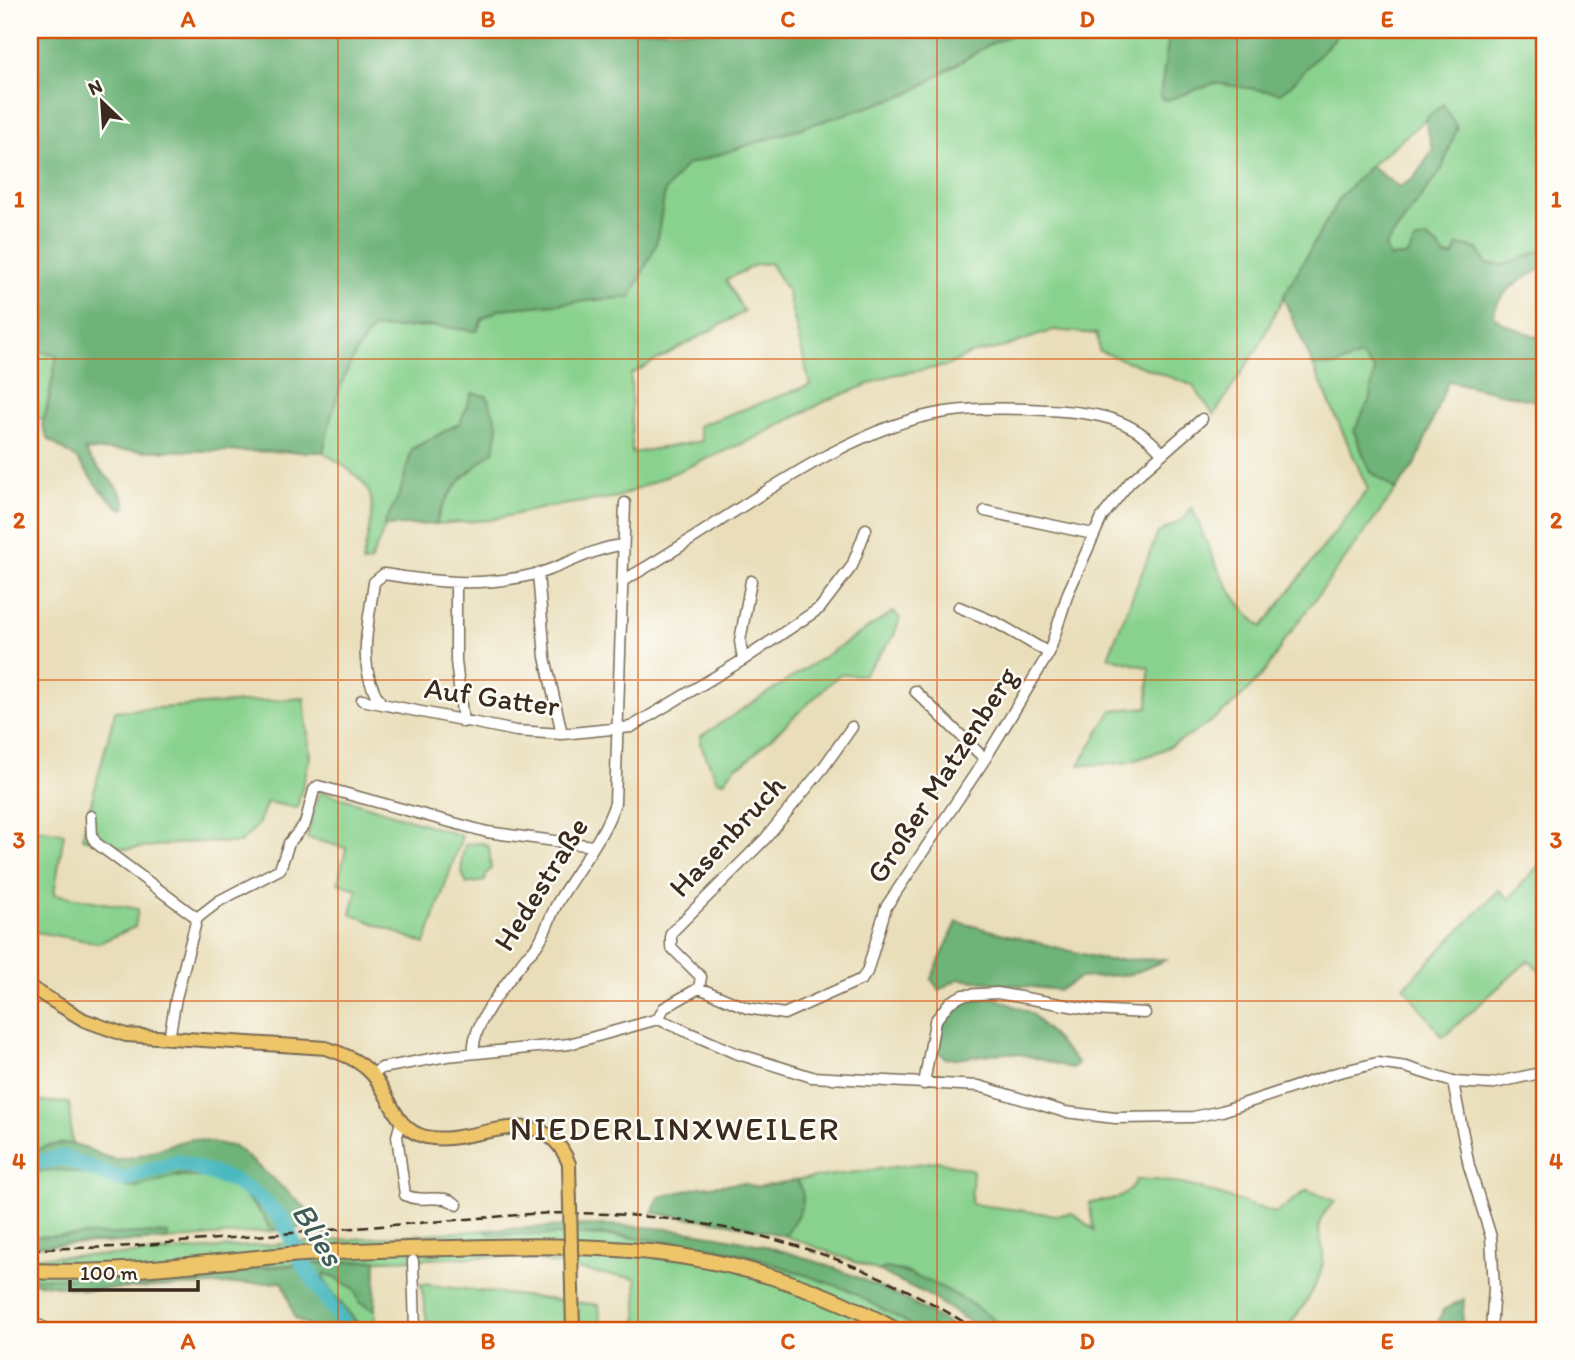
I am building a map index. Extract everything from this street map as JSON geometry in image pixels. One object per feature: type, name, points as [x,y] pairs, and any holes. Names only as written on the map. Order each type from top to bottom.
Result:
[{"type":"highway","points":[[30,1271],[115,1271],[315,1253],[587,1245],[699,1257],[780,1278],[826,1294],[896,1330]]},
{"type":"main road","points":[[30,988],[108,1030],[141,1037],[326,1048],[350,1057],[372,1074],[401,1122],[421,1136],[434,1139],[506,1127],[541,1133],[557,1144],[569,1164],[573,1330]]},
{"type":"street","points":[[622,581],[815,464],[875,434],[914,419],[984,409],[1058,410],[1100,415],[1126,423],[1143,433],[1162,453]]},
{"type":"street","name":"Großer Matzenberg","points":[[700,982],[747,1008],[784,1014],[862,979],[867,972],[886,907],[985,759],[1049,653],[1068,593],[1093,534],[1120,492],[1202,419]]},
{"type":"street","name":"Hedestraße","points":[[474,1053],[475,1034],[482,1020],[526,957],[536,950],[556,904],[605,829],[615,803],[625,503]]},
{"type":"street","points":[[985,511],[1093,534]]},
{"type":"street","name":"Auf Gatter","points":[[362,700],[516,732],[562,734],[617,730],[646,720],[820,608],[852,566],[866,529]]},
{"type":"street","points":[[381,703],[370,688],[364,656],[374,582],[378,577],[384,574],[456,583],[484,583],[538,573],[622,545]]},
{"type":"street","points":[[538,573],[545,657],[562,734]]},
{"type":"street","points":[[743,660],[740,641],[751,581]]},
{"type":"street","points":[[456,583],[455,636],[463,722]]},
{"type":"street","points":[[959,607],[1049,653]]},
{"type":"street","points":[[915,691],[985,759]]},
{"type":"street","name":"Hasenbruch","points":[[700,982],[671,947],[671,933],[765,839],[823,768],[852,727]]},
{"type":"street","points":[[169,1039],[176,999],[197,918],[219,901],[280,869],[289,843],[305,824],[318,786],[486,832],[593,846]]},
{"type":"street","points":[[92,816],[92,836],[96,843],[197,918]]},
{"type":"street","points":[[658,1019],[664,1008],[700,982]]},
{"type":"street","points":[[924,1084],[935,1021],[950,1002],[963,995],[997,993],[1093,1010],[1145,1013]]},
{"type":"street","points":[[372,1074],[382,1068],[474,1053],[569,1044],[658,1019],[735,1053],[812,1077],[982,1086],[1086,1115],[1153,1119],[1222,1111],[1336,1073],[1377,1063],[1406,1067],[1453,1082],[1490,1084],[1545,1072]]},
{"type":"street","points":[[1453,1082],[1469,1167],[1491,1237],[1494,1288],[1492,1330]]},
{"type":"street","points":[[401,1122],[397,1136],[405,1195],[419,1200],[448,1199],[457,1205]]},
{"type":"street","points":[[413,1261],[415,1330]]},
{"type":"street","points":[[30,1321],[49,1330]]},
{"type":"green space","points":[[30,30],[1025,30],[990,44],[908,94],[686,165],[665,191],[656,245],[631,297],[500,309],[482,319],[477,331],[434,326],[373,329],[354,355],[340,386],[323,452],[85,450],[124,499],[126,507],[121,509],[100,490],[77,459],[48,439],[42,425],[57,356],[30,348]]},
{"type":"green space","points":[[1025,30],[1170,30],[1160,97],[1167,100],[1215,83],[1291,85],[1342,30],[1531,30],[1545,35],[1545,249],[1505,265],[1486,264],[1478,249],[1445,257],[1439,247],[1408,256],[1389,257],[1385,246],[1442,169],[1443,105],[1370,166],[1341,196],[1283,297],[1259,346],[1214,415],[1192,385],[1099,351],[1097,334],[1053,330],[1005,347],[970,354],[947,366],[892,375],[826,401],[753,439],[618,497],[548,507],[490,520],[436,524],[451,491],[494,451],[498,426],[487,396],[472,393],[460,423],[412,449],[400,493],[370,562],[362,563],[372,509],[371,497],[357,476],[323,452],[340,386],[354,355],[373,329],[434,326],[477,331],[482,319],[500,309],[630,297],[656,245],[665,191],[686,165],[908,94],[990,44]],"holes":[[[770,263],[787,290],[810,385],[698,426],[702,441],[632,453],[631,374],[744,312],[726,280],[755,265]]]},
{"type":"green space","points":[[1170,30],[1342,30],[1291,85],[1280,93],[1215,83],[1167,100],[1160,97]]},
{"type":"green space","points":[[1443,104],[1457,128],[1442,169],[1385,246],[1389,257],[1408,256],[1414,241],[1427,238],[1439,247],[1445,257],[1454,256],[1458,245],[1478,249],[1486,264],[1505,265],[1545,249],[1545,267],[1506,292],[1500,298],[1494,315],[1501,323],[1545,340],[1545,416],[1540,402],[1448,381],[1416,463],[1396,490],[1370,471],[1354,431],[1369,401],[1375,370],[1360,356],[1335,366],[1313,365],[1283,297],[1341,196],[1370,166],[1399,187],[1414,178],[1433,150],[1425,119]]},
{"type":"green space","points":[[30,348],[57,356],[44,419],[30,418]]},
{"type":"green space","points":[[1360,356],[1375,370],[1370,401],[1354,432],[1370,471],[1396,490],[1282,644],[1271,663],[1237,700],[1195,732],[1149,755],[1122,763],[1079,765],[1112,710],[1148,707],[1149,668],[1108,657],[1158,533],[1185,518],[1192,507],[1228,587],[1262,627],[1368,489],[1313,365],[1335,366]]},
{"type":"green space","points":[[472,393],[487,396],[498,426],[494,451],[451,491],[436,524],[383,526],[400,493],[412,449],[460,423]]},
{"type":"green space","points":[[893,612],[900,618],[893,638],[863,675],[840,674],[743,764],[736,766],[723,782],[717,780],[700,743],[701,736]]},
{"type":"green space","points":[[304,698],[310,756],[297,808],[267,802],[258,825],[240,843],[194,842],[127,849],[82,838],[115,711]]},
{"type":"green space","points":[[323,792],[462,836],[425,944],[351,914],[357,889],[338,883],[346,848],[307,838],[318,795]]},
{"type":"green space","points":[[30,828],[64,833],[54,894],[138,909],[135,927],[99,943],[30,931]]},
{"type":"green space","points":[[483,843],[489,847],[491,869],[486,874],[485,881],[467,884],[462,870],[464,848],[466,844]]},
{"type":"green space","points":[[1545,858],[1545,976],[1529,960],[1443,1037],[1404,987],[1499,890],[1509,899]]},
{"type":"green space","points":[[957,922],[1106,960],[1168,959],[1132,974],[1080,978],[1060,990],[958,979],[939,990],[931,979]]},
{"type":"green space","points":[[974,998],[995,998],[1031,1013],[1078,1063],[1073,1068],[1012,1053],[945,1058],[938,1051],[946,1017],[955,1007]]},
{"type":"green space","points":[[30,1101],[69,1103],[72,1144],[48,1146],[30,1152]]},
{"type":"green space","points":[[193,1139],[236,1147],[316,1217],[316,1226],[271,1231],[264,1218],[245,1196],[220,1180],[206,1176],[176,1176],[144,1185],[124,1187],[72,1172],[56,1170],[30,1173],[30,1152],[51,1145],[73,1144],[120,1159],[139,1156]]},
{"type":"green space","points":[[938,1161],[973,1170],[971,1204],[1056,1215],[1072,1213],[1094,1230],[1089,1203],[1123,1195],[1133,1187],[1136,1180],[1171,1182],[1206,1190],[1276,1213],[1307,1190],[1336,1201],[1326,1211],[1319,1226],[1323,1256],[1316,1284],[1286,1330],[1008,1330],[967,1301],[904,1271],[885,1268],[879,1271],[786,1236],[802,1204],[803,1197],[797,1180]]},
{"type":"green space","points":[[57,1168],[85,1174],[218,1178],[240,1191],[265,1218],[271,1231],[167,1240],[167,1235],[30,1237],[30,1173]]},
{"type":"green space","points":[[797,1180],[803,1197],[801,1210],[786,1236],[730,1223],[652,1213],[659,1197],[700,1187],[742,1183],[757,1187]]},
{"type":"green space","points":[[593,1225],[691,1232],[784,1251],[872,1284],[959,1330],[920,1330],[848,1290],[754,1257],[716,1248],[615,1235],[496,1235],[487,1233],[486,1230]]},
{"type":"green space","points":[[486,1230],[496,1235],[606,1236],[716,1249],[822,1279],[872,1302],[920,1330],[873,1330],[848,1322],[864,1330],[638,1330],[636,1278],[601,1274],[517,1256],[317,1262],[115,1278],[30,1278],[30,1257],[119,1255]]},
{"type":"green space","points":[[168,1234],[167,1240],[30,1246],[30,1237]]},
{"type":"green space","points":[[376,1260],[375,1310],[360,1303],[354,1288],[325,1273],[323,1277],[329,1289],[363,1330],[317,1330],[295,1318],[283,1282],[87,1290],[30,1282],[30,1278],[115,1278]]},
{"type":"green space","points":[[885,1268],[918,1277],[950,1292],[1008,1330],[983,1330],[924,1293],[879,1271]]},
{"type":"green space","points":[[325,1273],[354,1288],[360,1303],[375,1310],[375,1324],[391,1330],[363,1330],[329,1289],[323,1276]]},
{"type":"green space","points":[[421,1284],[599,1305],[601,1328],[618,1330],[455,1330],[427,1322]]},
{"type":"green space","points":[[1464,1299],[1462,1330],[1435,1330],[1443,1310]]},
{"type":"waterway","name":"Blies","points":[[30,1164],[62,1157],[121,1180],[178,1162],[232,1180],[258,1196],[283,1220],[303,1264],[348,1330]]},
{"type":"railway","points":[[30,1249],[118,1247],[530,1214],[589,1213],[648,1217],[706,1224],[762,1236],[818,1253],[925,1299],[976,1330]]},
{"type":"district","name":"NIEDERLINXWEILER","points":[[675,1128]]}]
